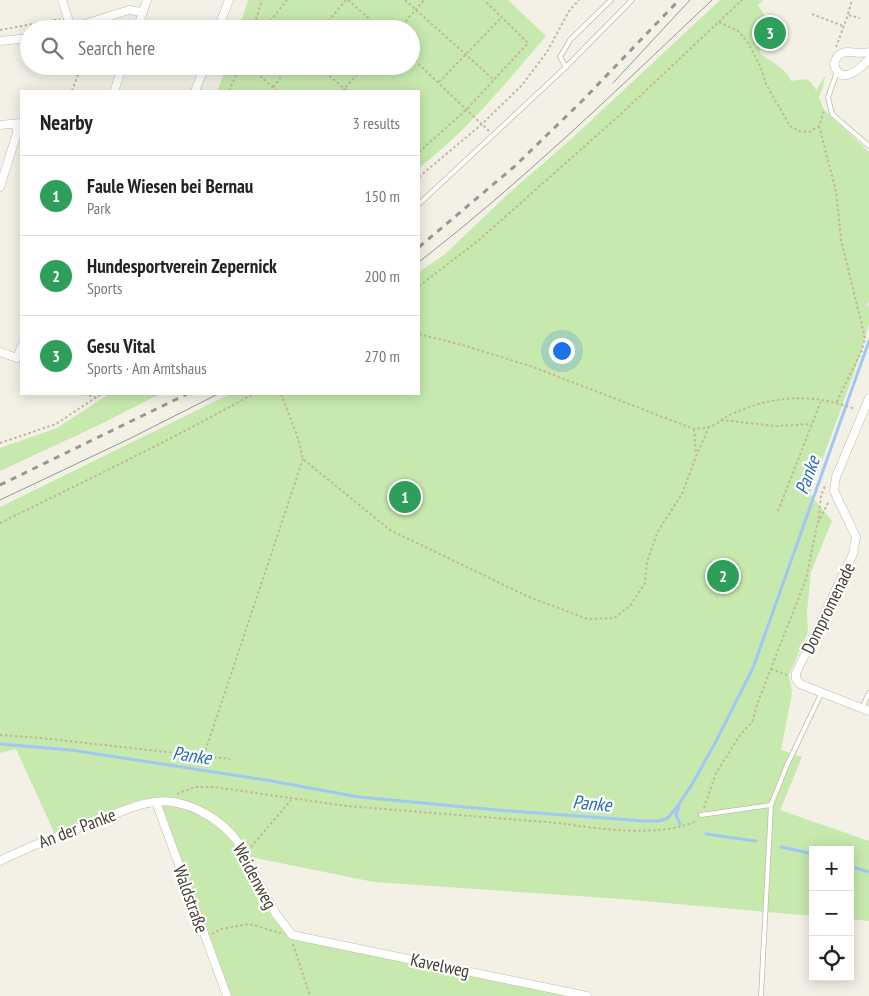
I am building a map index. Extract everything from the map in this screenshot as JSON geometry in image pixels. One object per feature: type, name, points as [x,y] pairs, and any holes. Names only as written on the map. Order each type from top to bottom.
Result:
[{"type":"street","points":[[62,0],[68,18]]},
{"type":"street","points":[[139,20],[147,0]]},
{"type":"street","points":[[221,20],[228,0]]},
{"type":"street","points":[[96,20],[129,10],[142,12]]},
{"type":"street","points":[[0,42],[20,39]]},
{"type":"street","points":[[869,52],[844,52],[839,54],[834,64],[837,72],[846,76],[852,74],[869,59]]},
{"type":"street","points":[[114,90],[120,75]]},
{"type":"street","points":[[196,90],[201,75]]},
{"type":"street","points":[[0,125],[19,123],[0,187]]},
{"type":"street","points":[[0,352],[17,358],[20,350]]},
{"type":"street","points":[[834,491],[836,477],[869,398]]},
{"type":"street","name":"Dompromenade","points":[[796,678],[796,673],[853,554],[856,538],[834,491]]},
{"type":"street","points":[[796,678],[800,684],[865,709]]},
{"type":"street","name":"Weidenweg","points":[[159,802],[172,802],[190,807],[229,830],[237,840],[276,914],[292,935]]},
{"type":"street","name":"An der Panke","points":[[0,861],[34,844],[143,804],[159,802]]},
{"type":"street","name":"Waldstraße","points":[[159,802],[205,938],[227,996]]},
{"type":"street","name":"Kavelweg","points":[[292,935],[587,996]]},
{"type":"lane","points":[[566,67],[560,57],[570,40],[611,0]]},
{"type":"lane","points":[[420,203],[566,67],[632,0]]},
{"type":"lane","points":[[837,72],[829,90],[828,103],[832,114],[869,146]]},
{"type":"lane","points":[[761,996],[770,805],[787,764],[822,692]]},
{"type":"lane","points":[[865,709],[869,693]]},
{"type":"lane","points":[[701,815],[770,805]]},
{"type":"path","points":[[256,20],[262,0]]},
{"type":"path","points":[[270,20],[287,0]]},
{"type":"path","points":[[330,20],[347,0],[370,20]]},
{"type":"path","points":[[406,0],[494,80]]},
{"type":"path","points":[[406,20],[424,0]]},
{"type":"path","points":[[420,151],[467,109],[528,43],[484,0]]},
{"type":"path","points":[[420,176],[482,124],[522,85],[546,52],[569,11],[579,0]]},
{"type":"path","points":[[420,285],[479,240],[622,113],[697,40],[720,22],[742,0]]},
{"type":"path","points":[[836,48],[852,0]]},
{"type":"path","points":[[812,14],[843,26]]},
{"type":"path","points":[[848,15],[860,18]]},
{"type":"path","points":[[57,20],[68,18]]},
{"type":"path","points":[[439,83],[502,18]]},
{"type":"path","points":[[720,22],[738,31],[747,41],[762,68],[766,84],[790,126],[799,131],[809,132],[819,126]]},
{"type":"path","points":[[0,30],[20,26]]},
{"type":"path","points":[[420,65],[493,135]]},
{"type":"path","points":[[72,90],[78,75]]},
{"type":"path","points":[[229,90],[236,75]]},
{"type":"path","points":[[259,75],[276,90]]},
{"type":"path","points":[[273,87],[283,75]]},
{"type":"path","points":[[328,75],[345,90],[358,75]]},
{"type":"path","points":[[828,103],[819,126],[836,191],[841,240],[865,338],[862,350],[836,403]]},
{"type":"path","points":[[420,334],[466,346],[532,367],[694,429],[710,427],[732,414],[777,399],[804,397],[840,404],[856,410]]},
{"type":"path","points":[[88,395],[95,397]]},
{"type":"path","points":[[0,443],[56,424],[99,395]]},
{"type":"path","points":[[0,523],[101,472],[138,456],[251,395]]},
{"type":"path","points":[[204,755],[303,459],[297,435],[281,395]]},
{"type":"path","points":[[778,511],[821,401]]},
{"type":"path","points":[[722,420],[776,426],[812,424]]},
{"type":"path","points":[[303,459],[390,530],[529,597],[588,619],[614,618],[630,606],[645,582],[646,562],[658,530],[682,494],[696,454],[710,427]]},
{"type":"path","points":[[694,429],[696,454]]},
{"type":"path","points":[[159,802],[170,796],[195,788],[214,787],[346,806],[587,827],[649,831],[689,825],[698,821],[716,773],[740,735],[754,718],[759,699],[806,579],[817,525],[834,491]]},
{"type":"path","points":[[771,669],[796,678]]},
{"type":"path","points":[[0,736],[19,735],[230,759]]},
{"type":"path","points":[[244,855],[292,798]]},
{"type":"path","points":[[205,938],[221,929],[242,924],[249,924],[277,933],[292,935],[310,996]]},
{"type":"green space","points":[[248,0],[508,0],[546,36],[470,122],[420,167],[420,90],[217,90],[223,75],[420,75],[420,20],[242,20]]},
{"type":"green space","points":[[720,0],[763,0],[758,5],[765,16],[756,28],[761,43],[760,53],[785,72],[791,81],[808,80],[816,90],[825,76],[819,97],[824,110],[869,152],[869,301],[867,306],[869,306],[869,324],[858,362],[810,494],[832,521],[811,572],[807,612],[808,632],[789,675],[792,693],[781,750],[802,757],[780,810],[869,841],[869,921],[854,919],[854,846],[809,846],[809,916],[621,899],[374,882],[250,857],[248,867],[261,897],[273,918],[289,936],[567,996],[229,996],[165,816],[161,799],[142,799],[54,832],[16,749],[0,753],[0,507],[228,395],[420,395],[420,271],[444,255],[509,193],[569,141]]},
{"type":"green space","points":[[107,395],[158,395],[0,471],[0,448],[57,428]]},
{"type":"waterway","name":"Panke","points":[[0,744],[71,750],[266,780],[359,797],[644,821],[659,821],[668,818],[691,786],[753,668],[869,341]]},
{"type":"waterway","points":[[679,806],[676,815],[680,824]]},
{"type":"waterway","points":[[706,834],[756,841]]},
{"type":"waterway","points":[[781,847],[809,853]]},
{"type":"waterway","points":[[854,867],[869,872]]},
{"type":"tram line","points":[[613,83],[690,0]]},
{"type":"tram line","points":[[420,261],[532,168],[712,0]]},
{"type":"tram line","points":[[0,500],[131,438],[216,395]]},
{"type":"railway","points":[[420,246],[515,166],[583,100],[679,0]]},
{"type":"railway","points":[[0,485],[185,395]]},
{"type":"place","name":"Gesu Vital","points":[[770,33]]},
{"type":"place","name":"Faule Wiesen bei Bernau","points":[[405,497]]},
{"type":"place","name":"Hundesportverein Zepernick","points":[[723,576]]}]
